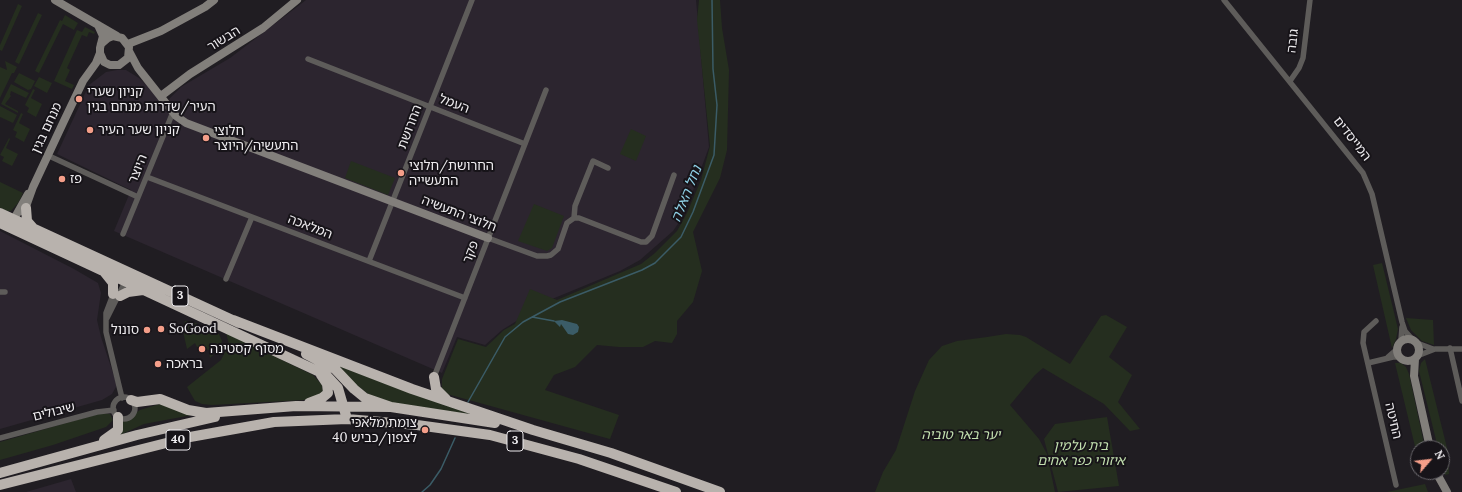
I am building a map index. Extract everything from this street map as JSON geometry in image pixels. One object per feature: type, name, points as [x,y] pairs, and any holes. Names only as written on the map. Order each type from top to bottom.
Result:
[{"type":"highway","points":[[26,208],[28,221],[34,229]]},
{"type":"highway","name":"3","points":[[0,213],[15,224],[103,272],[124,278],[412,389],[533,430],[597,449],[720,492]]},
{"type":"highway","name":"3","points":[[0,223],[15,224],[34,229],[143,290],[326,375],[336,385],[347,406]]},
{"type":"highway","points":[[103,272],[111,280],[117,295],[143,290]]},
{"type":"highway","points":[[233,320],[335,369],[365,398],[391,407]]},
{"type":"highway","points":[[296,406],[318,400],[328,393],[329,387],[325,380],[313,369]]},
{"type":"highway","points":[[412,389],[420,388],[434,377]]},
{"type":"highway","points":[[434,377],[434,384],[439,394],[451,402]]},
{"type":"highway","points":[[344,379],[351,395],[347,406],[348,419]]},
{"type":"highway","points":[[127,399],[137,402],[160,399],[188,410],[206,413],[247,410]]},
{"type":"highway","name":"40","points":[[0,473],[137,435],[247,410],[296,406],[391,407],[477,419],[533,430]]},
{"type":"highway","points":[[87,449],[116,433],[119,427],[116,413]]},
{"type":"highway","name":"3","points":[[348,419],[416,425],[490,435],[579,458],[676,492]]},
{"type":"highway","name":"40","points":[[0,485],[204,434],[280,421],[348,419]]},
{"type":"street","points":[[55,0],[117,36],[128,47]]},
{"type":"street","points":[[128,47],[205,7],[214,0]]},
{"type":"street","name":"הבשור","points":[[161,96],[190,74],[263,28],[297,0]]},
{"type":"street","name":"החרושת","points":[[369,261],[472,0]]},
{"type":"street","name":"המייסדים","points":[[1224,0],[1357,164],[1366,180],[1372,194],[1402,322],[1405,331],[1415,341]]},
{"type":"street","name":"גובה","points":[[1290,81],[1300,68],[1303,58],[1310,0]]},
{"type":"street","points":[[98,25],[103,36],[100,53],[102,59],[110,65],[119,65],[125,61],[128,47]]},
{"type":"street","points":[[101,44],[108,38],[117,36]]},
{"type":"street","name":"חלוצי התעשיה","points":[[128,47],[135,63],[173,112],[194,127],[537,256],[551,255],[558,249],[567,223],[574,218]]},
{"type":"street","name":"מנחם בגין","points":[[15,224],[84,81],[96,63],[100,53]]},
{"type":"street","name":"העמל","points":[[308,59],[525,144]]},
{"type":"street","name":"מנחם בגין","points":[[84,81],[93,72],[110,65]]},
{"type":"street","name":"חלוצי התעשיה","points":[[119,65],[130,67],[148,80]]},
{"type":"street","name":"פקר","points":[[434,377],[546,90]]},
{"type":"street","name":"היוצר","points":[[123,234],[173,112]]},
{"type":"street","points":[[48,155],[138,197]]},
{"type":"street","points":[[608,168],[593,161],[575,206],[574,218],[584,219],[646,242],[652,236],[674,175]]},
{"type":"street","name":"המלאכה","points":[[147,177],[465,298]]},
{"type":"street","name":"מנחם בגין","points":[[15,224],[26,208],[33,186]]},
{"type":"street","points":[[226,279],[252,217]]},
{"type":"street","points":[[124,278],[117,295],[107,308],[106,320],[108,341],[127,399],[135,408],[132,415],[125,419],[116,413],[117,401],[127,399]]},
{"type":"street","name":"החיטה","points":[[1376,321],[1367,328],[1363,335],[1396,485]]},
{"type":"street","name":"המייסדים","points":[[1401,340],[1402,322]]},
{"type":"street","points":[[1414,376],[1400,356],[1401,340],[1407,338],[1435,349]]},
{"type":"street","points":[[1415,341],[1419,350],[1416,357],[1414,376],[1428,440]]},
{"type":"street","points":[[1450,348],[1462,401]]},
{"type":"street","points":[[1368,363],[1400,356],[1416,357],[1435,349],[1462,349]]},
{"type":"street","name":"שיבולים","points":[[0,438],[97,412],[116,413]]},
{"type":"street","points":[[1440,480],[1446,492]]},
{"type":"shaded area","points":[[306,0],[696,0],[709,147],[684,215],[673,231],[640,260],[620,271],[552,299],[502,330],[485,345],[457,337],[442,373],[114,231],[131,190],[57,154],[89,85],[106,72],[126,70],[139,78],[157,95],[165,109],[170,98],[181,87],[230,58]]},
{"type":"shaded area","points":[[0,231],[98,283],[101,293],[97,320],[117,385],[112,394],[102,400],[0,429]]},
{"type":"shaded area","points":[[71,479],[76,492],[26,492]]},
{"type":"green space","points":[[699,0],[720,0],[722,28],[729,70],[727,150],[720,178],[693,232],[702,271],[693,302],[677,321],[677,334],[672,343],[655,341],[643,347],[597,345],[575,367],[554,375],[545,390],[619,415],[610,439],[447,394],[442,388],[442,379],[458,339],[486,347],[504,330],[515,324],[530,289],[557,300],[641,264],[655,253],[677,231],[687,213],[701,180],[710,146],[697,20]]},
{"type":"green space","points":[[18,4],[22,6],[2,51],[0,50],[0,45]]},
{"type":"green space","points":[[38,13],[42,15],[19,64],[15,62]]},
{"type":"green space","points":[[65,15],[78,23],[74,30],[63,24],[39,73],[35,71],[60,20],[62,21]]},
{"type":"green space","points":[[85,27],[95,32],[94,34],[89,32],[87,37],[82,35],[67,68],[70,70],[65,81],[74,85],[72,89],[54,81],[77,30],[82,32]]},
{"type":"green space","points":[[5,61],[17,67],[14,73],[12,73],[0,98],[0,67],[7,70]]},
{"type":"green space","points":[[19,73],[35,81],[31,89],[28,90],[14,82]]},
{"type":"green space","points":[[39,77],[52,83],[47,93],[34,86]]},
{"type":"green space","points":[[11,84],[29,93],[26,98],[11,91],[11,96],[5,104],[18,111],[18,113],[1,104]]},
{"type":"green space","points":[[33,89],[35,90],[31,98],[42,104],[36,117],[27,112],[29,108],[25,105]]},
{"type":"green space","points":[[0,106],[17,115],[13,123],[0,117]]},
{"type":"green space","points":[[21,113],[23,114],[19,123],[30,129],[24,142],[15,137],[17,132],[13,130]]},
{"type":"green space","points":[[631,129],[646,136],[636,161],[620,154]]},
{"type":"green space","points":[[9,138],[10,139],[6,148],[18,154],[12,166],[2,161],[4,157],[0,155]]},
{"type":"green space","points":[[351,161],[395,178],[388,195],[345,178]]},
{"type":"green space","points":[[0,182],[23,193],[18,203],[11,211],[0,208]]},
{"type":"green space","points":[[534,204],[564,216],[552,248],[547,251],[518,241]]},
{"type":"green space","points":[[1382,263],[1398,329],[1392,348],[1373,265]]},
{"type":"green space","name":"יער באר טוביה","points":[[1106,315],[1127,327],[1109,357],[1132,375],[1118,402],[1140,429],[1130,431],[1104,404],[1043,368],[1035,375],[1010,405],[1039,439],[1047,454],[1055,492],[875,492],[883,472],[896,450],[915,391],[929,360],[942,346],[957,341],[1006,334],[1020,335],[1026,337],[1070,364],[1101,316]]},
{"type":"green space","points":[[1406,318],[1433,320],[1434,345],[1422,341],[1411,330]]},
{"type":"green space","points":[[185,321],[191,321],[219,334],[222,341],[219,350],[210,358],[209,350],[197,347],[195,343],[187,349],[182,327]]},
{"type":"green space","points":[[226,333],[313,375],[322,385],[323,392],[312,399],[304,400],[212,405],[202,404],[195,401],[187,387],[221,360],[229,344]]},
{"type":"green space","points":[[315,353],[473,412],[473,417],[376,400]]},
{"type":"green space","points":[[1425,359],[1445,440],[1436,440],[1419,371],[1421,363]]},
{"type":"green space","points":[[1395,363],[1401,363],[1406,367],[1409,374],[1423,440],[1413,440]]},
{"type":"green space","points":[[163,403],[192,415],[144,424],[118,436],[123,422],[140,410]]},
{"type":"green space","points":[[101,413],[110,414],[113,420],[106,427],[53,445],[0,460],[0,442]]},
{"type":"green space","name":"בית עלמין איזורי כפר אחים","points":[[1107,417],[1119,486],[1058,492],[1044,439],[1055,424]]},
{"type":"green space","points":[[1425,484],[1428,492],[1387,492]]},
{"type":"water","points":[[562,320],[577,324],[579,327],[578,332],[573,335],[568,334],[561,324],[560,327],[554,321]]},
{"type":"waterway","name":"נחל האלה","points":[[468,402],[505,337],[523,322],[560,302],[642,270],[655,263],[681,237],[693,212],[714,155],[717,105],[713,69],[712,0]]},
{"type":"waterway","points":[[532,317],[554,321]]},
{"type":"waterway","name":"נחל האלה","points":[[422,492],[430,485],[441,469],[455,438]]},
{"type":"place","name":"קניון שערי העיר/שדרות מנחם בגין","points":[[79,99]]},
{"type":"place","name":"קניון שער העיר","points":[[90,130]]},
{"type":"place","name":"חלוצי התעשיה/היוצר","points":[[206,138]]},
{"type":"place","name":"החרושת/חלוצי התעשייה","points":[[401,173]]},
{"type":"place","name":"פז","points":[[62,179]]},
{"type":"place","name":"SoGood","points":[[161,329]]},
{"type":"place","name":"סונול","points":[[147,330]]},
{"type":"place","name":"מסוף קסטינה","points":[[202,349]]},
{"type":"place","name":"בראכה","points":[[158,364]]},
{"type":"place","name":"צומת מלאכי לצפון/כביש 40","points":[[425,430]]}]
